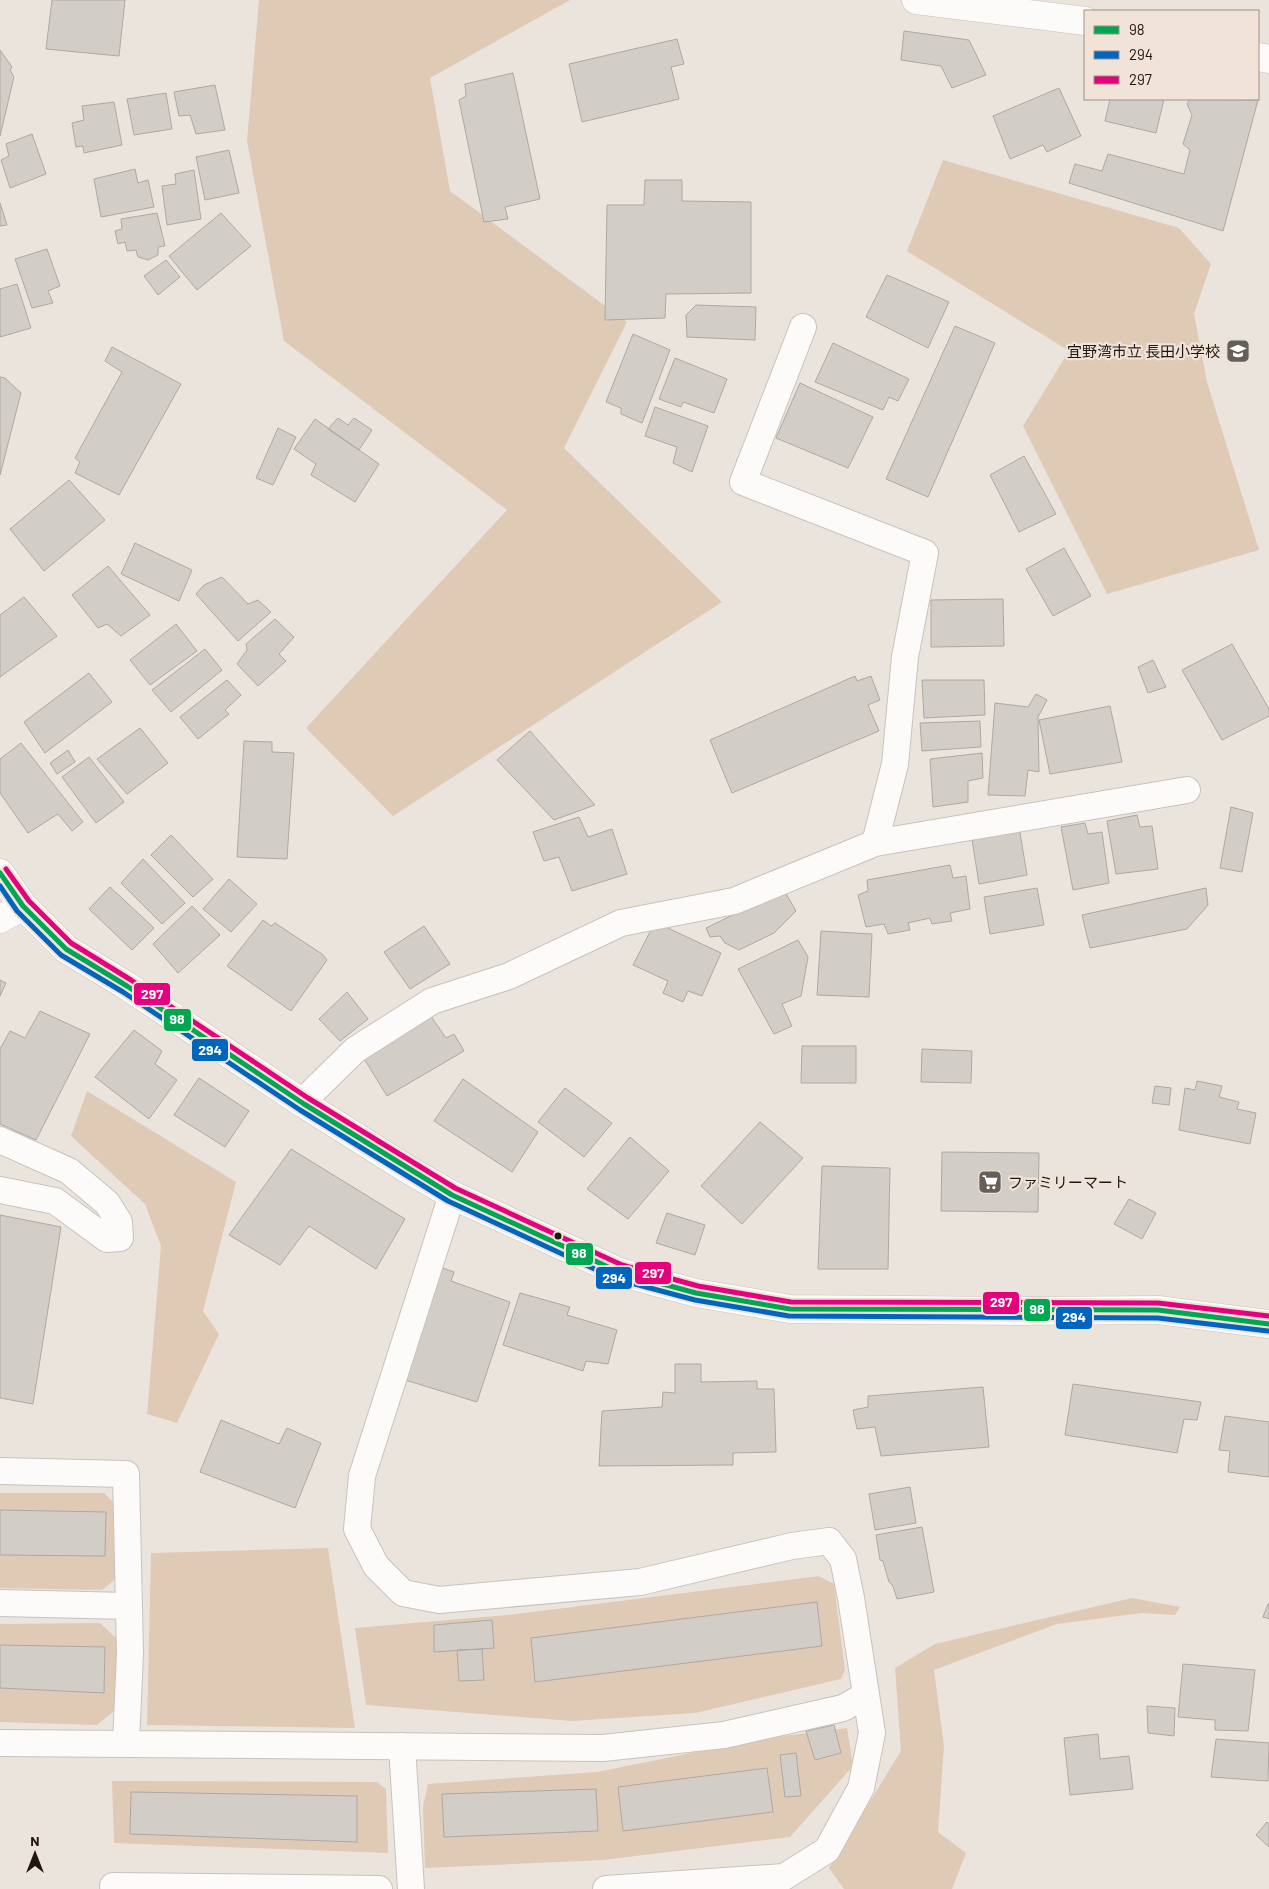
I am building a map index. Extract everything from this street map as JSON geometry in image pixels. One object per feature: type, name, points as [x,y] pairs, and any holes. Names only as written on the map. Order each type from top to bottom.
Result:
[{"type":"main road","points":[[916,0],[1084,21]]},
{"type":"main road","points":[[0,873],[23,906],[66,949],[128,986],[407,1170],[452,1195],[619,1272],[696,1293],[790,1309],[1016,1312],[1158,1310],[1269,1324]]},
{"type":"main road","points":[[0,919],[23,906]]},
{"type":"street","points":[[803,327],[743,482],[925,552],[905,657],[895,764],[875,843]]},
{"type":"street","points":[[302,1102],[354,1050],[432,1001],[509,976],[621,923],[734,901],[875,843],[1187,790]]},
{"type":"street","points":[[0,1140],[69,1171],[107,1203],[119,1222],[120,1238],[108,1239],[55,1200],[0,1190]]},
{"type":"street","points":[[452,1195],[362,1476],[357,1529],[376,1566],[403,1593],[439,1600],[640,1582],[792,1546],[829,1541],[843,1559],[872,1732],[861,1788],[827,1850],[784,1877],[606,1889]]},
{"type":"street","points":[[0,1471],[126,1474],[130,1653],[126,1742]]},
{"type":"street","points":[[0,1603],[129,1606]]},
{"type":"street","points":[[0,1742],[603,1748],[724,1735],[843,1708],[866,1695]]},
{"type":"street","points":[[402,1746],[411,1889]]},
{"type":"street","points":[[114,1886],[379,1889]]},
{"type":"shaded area","points":[[259,0],[570,0],[430,78],[450,191],[627,322],[564,448],[722,602],[393,816],[306,728],[507,510],[284,341],[247,141]]},
{"type":"shaded area","points":[[943,160],[1179,228],[1211,264],[1194,314],[1207,382],[1259,550],[1107,594],[1023,426],[1069,351],[907,251]]},
{"type":"shaded area","points":[[87,1091],[236,1182],[203,1311],[219,1334],[177,1423],[147,1414],[161,1246],[145,1204],[71,1136]]},
{"type":"shaded area","points":[[0,1493],[104,1493],[117,1506],[119,1576],[102,1590],[0,1588]]},
{"type":"shaded area","points":[[328,1548],[355,1728],[147,1725],[151,1553]]},
{"type":"shaded area","points":[[819,1576],[834,1584],[845,1670],[841,1679],[695,1713],[572,1721],[366,1705],[355,1628],[507,1615]]},
{"type":"shaded area","points":[[1132,1598],[1180,1607],[1175,1615],[1142,1613],[1057,1624],[934,1670],[944,1746],[938,1832],[966,1853],[952,1889],[844,1889],[829,1868],[901,1751],[895,1668],[935,1644]]},
{"type":"shaded area","points":[[100,1623],[117,1639],[119,1707],[97,1725],[0,1722],[0,1624]]},
{"type":"shaded area","points":[[847,1728],[853,1766],[790,1837],[603,1860],[425,1868],[423,1807],[428,1784],[597,1772],[761,1739]]},
{"type":"shaded area","points":[[112,1781],[377,1782],[386,1789],[388,1853],[114,1843]]},
{"type":"building","points":[[52,0],[125,0],[119,56],[46,49]]},
{"type":"building","points":[[904,31],[969,40],[986,75],[952,88],[941,66],[901,60]]},
{"type":"building","points":[[677,39],[684,64],[671,67],[679,99],[582,122],[569,64]]},
{"type":"building","points":[[0,50],[12,67],[10,70],[14,77],[0,136]]},
{"type":"building","points":[[513,73],[540,199],[505,207],[508,219],[484,222],[459,100],[466,96],[465,84]]},
{"type":"building","points":[[215,85],[225,130],[196,134],[190,115],[179,116],[174,92]]},
{"type":"building","points":[[1059,88],[1081,136],[1047,152],[1043,145],[1010,159],[993,116]]},
{"type":"building","points":[[166,93],[172,129],[134,135],[127,99]]},
{"type":"building","points":[[1110,100],[1164,100],[1156,133],[1105,121]]},
{"type":"building","points":[[1189,100],[1258,100],[1223,231],[1069,183],[1075,164],[1102,171],[1108,154],[1184,174],[1190,150],[1183,144],[1192,115],[1187,104]]},
{"type":"building","points":[[114,102],[122,145],[84,153],[83,146],[76,147],[72,123],[84,120],[82,106]]},
{"type":"building","points":[[32,134],[46,174],[10,188],[1,160],[9,156],[6,144]]},
{"type":"building","points":[[229,150],[239,193],[205,200],[196,157]]},
{"type":"building","points":[[135,169],[138,183],[148,180],[154,207],[101,217],[94,179]]},
{"type":"building","points":[[194,170],[201,219],[167,225],[162,186],[176,184],[175,174]]},
{"type":"building","points":[[645,180],[682,180],[682,201],[751,202],[751,293],[666,294],[665,318],[605,320],[607,205],[644,205]]},
{"type":"building","points":[[0,203],[7,225],[0,226]]},
{"type":"building","points":[[157,213],[165,246],[158,247],[158,255],[148,260],[138,257],[136,250],[127,251],[125,242],[118,244],[115,231],[122,229],[121,219]]},
{"type":"building","points":[[221,213],[251,246],[197,290],[169,256]]},
{"type":"building","points":[[47,249],[60,286],[48,291],[53,303],[32,308],[15,259]]},
{"type":"building","points":[[166,260],[180,277],[158,295],[144,276]]},
{"type":"building","points":[[887,275],[949,302],[928,348],[866,317]]},
{"type":"building","points":[[17,284],[31,328],[0,337],[0,289]]},
{"type":"building","points":[[696,305],[756,307],[755,340],[687,337],[686,315]]},
{"type":"building","points":[[955,326],[995,343],[928,497],[886,479]]},
{"type":"building","points":[[633,334],[670,350],[642,423],[621,414],[621,408],[606,402]]},
{"type":"building","points":[[833,343],[909,379],[898,401],[889,397],[883,410],[815,382]]},
{"type":"building","points":[[112,347],[181,384],[119,495],[75,473],[80,462],[75,458],[122,372],[105,361]]},
{"type":"building","points":[[675,358],[727,379],[714,413],[683,402],[681,407],[659,399]]},
{"type":"building","points":[[0,377],[5,378],[21,393],[0,475]]},
{"type":"building","points":[[800,383],[873,417],[848,468],[776,438]]},
{"type":"building","points":[[655,407],[708,426],[692,472],[673,463],[677,447],[645,436]]},
{"type":"building","points":[[338,418],[348,425],[354,418],[372,430],[359,450],[328,429]]},
{"type":"building","points":[[315,419],[379,464],[355,502],[311,475],[316,464],[294,449]]},
{"type":"building","points":[[278,428],[296,437],[273,485],[256,478]]},
{"type":"building","points":[[1024,456],[1056,514],[1019,532],[990,475]]},
{"type":"building","points":[[69,480],[105,520],[44,571],[10,529]]},
{"type":"building","points":[[135,543],[192,570],[179,601],[121,574]]},
{"type":"building","points":[[1064,548],[1091,596],[1053,616],[1026,569]]},
{"type":"building","points":[[108,566],[150,615],[121,636],[107,624],[98,628],[72,595]]},
{"type":"building","points":[[222,577],[248,604],[258,600],[271,612],[238,641],[196,594],[204,585]]},
{"type":"building","points":[[24,597],[57,636],[0,677],[0,615]]},
{"type":"building","points":[[1003,599],[1004,646],[931,647],[931,600]]},
{"type":"building","points":[[275,619],[294,637],[279,654],[286,661],[258,686],[237,664],[247,650],[246,644]]},
{"type":"building","points":[[176,624],[197,651],[150,685],[130,660]]},
{"type":"building","points":[[1232,644],[1269,709],[1269,716],[1222,740],[1182,670]]},
{"type":"building","points":[[205,649],[222,670],[171,712],[152,690]]},
{"type":"building","points":[[1153,660],[1166,687],[1148,693],[1138,667]]},
{"type":"building","points":[[89,673],[112,702],[45,753],[24,722]]},
{"type":"building","points":[[855,676],[857,681],[871,676],[880,700],[868,705],[879,731],[732,793],[710,740]]},
{"type":"building","points":[[227,680],[241,695],[225,710],[229,714],[198,739],[180,717]]},
{"type":"building","points":[[922,680],[984,680],[985,715],[924,718]]},
{"type":"building","points":[[1036,694],[1047,700],[1038,717],[1039,772],[1028,770],[1025,796],[988,795],[995,703],[1028,707]]},
{"type":"building","points":[[1110,706],[1122,762],[1050,774],[1039,720]]},
{"type":"building","points":[[980,721],[981,747],[922,751],[920,723]]},
{"type":"building","points":[[140,728],[168,763],[127,794],[97,759]]},
{"type":"building","points":[[530,731],[595,805],[554,820],[497,760]]},
{"type":"building","points":[[244,741],[272,742],[272,752],[294,753],[287,859],[237,857]]},
{"type":"building","points":[[21,743],[83,822],[72,831],[58,814],[28,833],[0,793],[0,759]]},
{"type":"building","points":[[68,750],[75,762],[57,774],[50,763]]},
{"type":"building","points":[[982,753],[983,778],[968,781],[968,802],[933,807],[930,759]]},
{"type":"building","points":[[89,757],[124,802],[96,823],[62,777]]},
{"type":"building","points":[[1231,807],[1253,813],[1242,872],[1220,868]]},
{"type":"building","points":[[1137,815],[1140,827],[1152,826],[1158,869],[1116,874],[1107,821]]},
{"type":"building","points":[[579,817],[588,837],[612,829],[627,874],[572,891],[559,857],[544,861],[533,832]]},
{"type":"building","points":[[1085,823],[1088,834],[1102,832],[1109,883],[1073,890],[1061,827]]},
{"type":"building","points":[[1019,827],[1027,875],[979,884],[971,833]]},
{"type":"building","points":[[171,835],[213,879],[193,897],[151,855]]},
{"type":"building","points":[[143,859],[185,903],[162,924],[121,883]]},
{"type":"building","points":[[950,865],[953,878],[966,876],[970,909],[950,913],[952,921],[932,924],[930,918],[908,923],[910,930],[888,934],[884,924],[866,927],[858,895],[868,891],[867,880]]},
{"type":"building","points":[[229,879],[257,904],[231,932],[203,909]]},
{"type":"building","points":[[110,887],[154,928],[132,950],[89,909]]},
{"type":"building","points":[[1037,888],[1044,925],[990,934],[984,897]]},
{"type":"building","points":[[1206,888],[1208,905],[1187,929],[1090,948],[1082,915]]},
{"type":"building","points":[[784,890],[796,911],[774,933],[739,950],[725,943],[720,936],[710,937],[706,928]]},
{"type":"building","points":[[192,906],[220,935],[178,973],[153,944]]},
{"type":"building","points":[[263,920],[271,926],[275,923],[322,954],[327,960],[291,1011],[227,966]]},
{"type":"building","points":[[655,922],[721,953],[702,996],[688,991],[683,1002],[663,993],[668,981],[633,965]]},
{"type":"building","points":[[424,926],[450,964],[410,989],[384,952]]},
{"type":"building","points":[[821,931],[872,934],[869,997],[817,995]]},
{"type":"building","points":[[798,940],[808,957],[801,996],[782,1004],[792,1026],[774,1034],[738,969]]},
{"type":"building","points":[[0,980],[6,983],[0,996]]},
{"type":"building","points":[[347,992],[368,1019],[340,1041],[319,1019]]},
{"type":"building","points":[[40,1011],[90,1034],[36,1140],[0,1124],[0,1049],[10,1031],[25,1038]]},
{"type":"building","points":[[430,1015],[446,1038],[454,1034],[464,1051],[387,1096],[363,1057]]},
{"type":"building","points":[[134,1030],[162,1051],[155,1064],[177,1080],[149,1119],[95,1077]]},
{"type":"building","points":[[802,1046],[856,1046],[856,1083],[801,1083]]},
{"type":"building","points":[[922,1049],[972,1051],[971,1083],[921,1082]]},
{"type":"building","points":[[199,1078],[249,1111],[225,1147],[174,1115]]},
{"type":"building","points":[[463,1079],[538,1132],[512,1172],[434,1121]]},
{"type":"building","points":[[1197,1081],[1222,1086],[1219,1097],[1239,1102],[1237,1109],[1256,1113],[1250,1144],[1179,1130],[1185,1088],[1195,1090]]},
{"type":"building","points":[[1155,1086],[1171,1088],[1169,1105],[1152,1103]]},
{"type":"building","points":[[565,1088],[612,1123],[584,1157],[538,1122]]},
{"type":"building","points":[[760,1122],[803,1158],[742,1224],[701,1186]]},
{"type":"building","points":[[630,1137],[669,1171],[628,1219],[587,1189]]},
{"type":"building","points":[[291,1149],[405,1219],[376,1269],[309,1226],[280,1265],[229,1235]]},
{"type":"building","name":"ファミリーマート","points":[[942,1152],[1039,1153],[1038,1212],[941,1211]]},
{"type":"building","points":[[822,1166],[890,1168],[888,1269],[818,1269]]},
{"type":"building","points":[[1129,1199],[1156,1213],[1142,1239],[1114,1224]]},
{"type":"building","points":[[667,1213],[705,1225],[695,1255],[656,1243]]},
{"type":"building","points":[[0,1215],[61,1227],[33,1404],[0,1398]]},
{"type":"building","points":[[440,1267],[454,1272],[451,1281],[510,1302],[477,1402],[402,1379]]},
{"type":"building","points":[[520,1293],[570,1307],[567,1315],[617,1330],[608,1364],[586,1361],[583,1371],[503,1345]]},
{"type":"building","points":[[675,1364],[701,1364],[701,1382],[757,1381],[757,1389],[774,1389],[776,1452],[733,1453],[733,1465],[599,1466],[602,1411],[662,1407],[663,1392],[675,1393]]},
{"type":"building","points":[[1073,1384],[1201,1402],[1197,1420],[1184,1419],[1177,1453],[1065,1435]]},
{"type":"building","points":[[983,1387],[989,1447],[881,1456],[875,1427],[857,1429],[853,1410],[868,1407],[868,1396]]},
{"type":"building","points":[[1225,1416],[1269,1422],[1269,1477],[1228,1472],[1230,1451],[1219,1450]]},
{"type":"building","points":[[221,1420],[279,1444],[287,1428],[321,1443],[295,1508],[200,1472]]},
{"type":"building","points":[[910,1487],[916,1523],[875,1530],[869,1494]]},
{"type":"building","points":[[0,1510],[106,1512],[105,1556],[0,1555]]},
{"type":"building","points":[[922,1527],[934,1592],[897,1599],[893,1586],[889,1582],[883,1561],[880,1560],[876,1535]]},
{"type":"building","points":[[817,1602],[822,1646],[535,1682],[531,1638]]},
{"type":"building","points":[[1269,1604],[1269,1619],[1263,1617]]},
{"type":"building","points":[[492,1620],[494,1648],[434,1652],[434,1625]]},
{"type":"building","points":[[0,1645],[105,1647],[104,1693],[0,1688]]},
{"type":"building","points":[[482,1649],[484,1680],[459,1681],[457,1650]]},
{"type":"building","points":[[1183,1664],[1255,1670],[1248,1731],[1215,1730],[1215,1720],[1178,1717]]},
{"type":"building","points":[[1147,1706],[1175,1708],[1174,1736],[1148,1733]]},
{"type":"building","points":[[834,1725],[841,1753],[815,1760],[806,1731]]},
{"type":"building","points":[[1098,1734],[1100,1759],[1129,1756],[1133,1789],[1070,1795],[1064,1738]]},
{"type":"building","points":[[1216,1739],[1269,1743],[1268,1781],[1211,1777]]},
{"type":"building","points":[[796,1753],[801,1796],[785,1797],[780,1755]]},
{"type":"building","points":[[767,1768],[773,1812],[623,1831],[618,1787]]},
{"type":"building","points":[[596,1789],[598,1831],[444,1837],[442,1794]]},
{"type":"building","points":[[131,1792],[357,1796],[357,1842],[130,1834]]},
{"type":"building","points":[[1267,1822],[1269,1824],[1269,1847],[1256,1835]]},
{"type":"transit line","name":"297","points":[[6,869],[29,901],[71,943],[131,980],[308,1098],[455,1188],[622,1265],[698,1286],[791,1302],[1158,1303],[1269,1316]]},
{"type":"transit line","name":"98","points":[[0,873],[23,906],[66,949],[127,986],[304,1104],[452,1195],[619,1272],[696,1293],[790,1309],[1158,1310],[1269,1324]]},
{"type":"transit line","name":"294","points":[[0,886],[17,911],[61,955],[123,992],[300,1110],[448,1201],[616,1279],[695,1300],[789,1316],[1158,1318],[1268,1331]]},
{"type":"place","name":"宜野湾市立 長田小学校","points":[[1238,351]]},
{"type":"place","name":"ファミリーマート","points":[[990,1182]]}]
